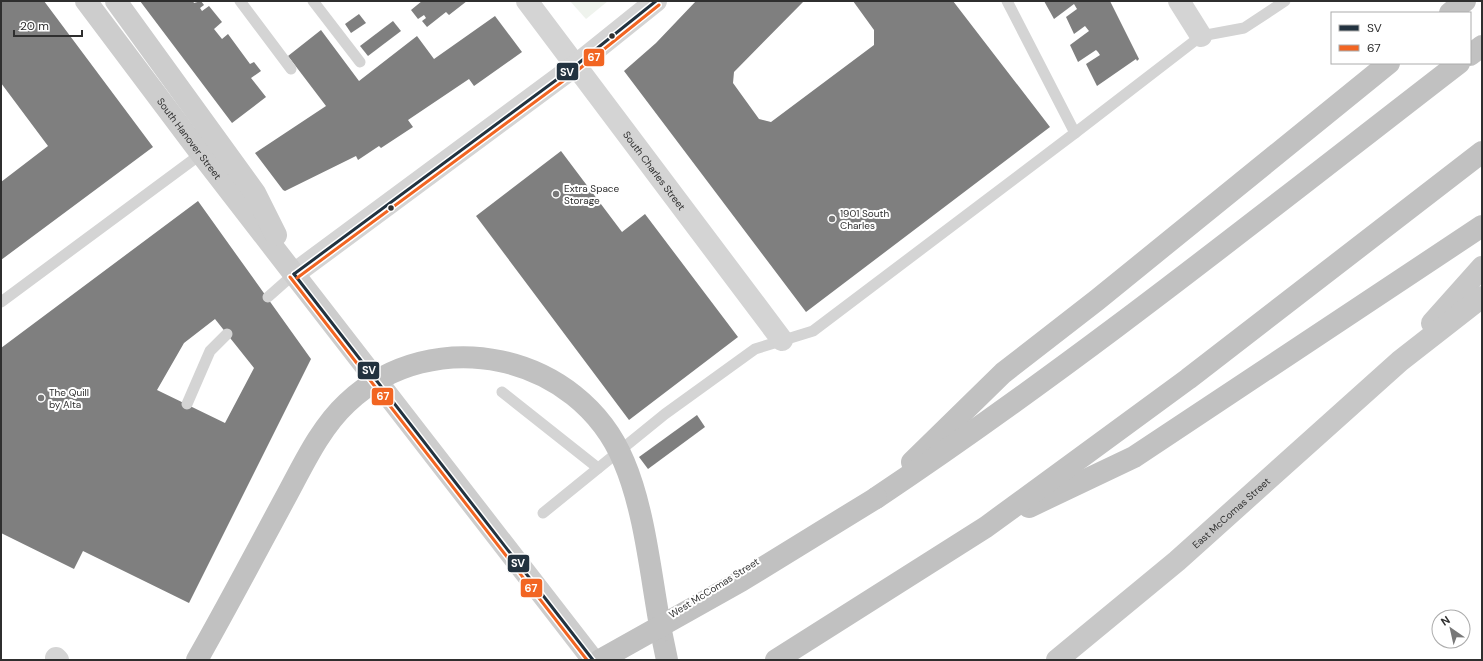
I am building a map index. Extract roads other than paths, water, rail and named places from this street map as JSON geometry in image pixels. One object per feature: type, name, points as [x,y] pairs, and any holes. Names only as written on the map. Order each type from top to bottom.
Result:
[{"type":"highway","points":[[1451,12],[1465,1]]},
{"type":"highway","points":[[1471,54],[1482,46]]},
{"type":"highway","points":[[876,498],[1003,373],[1097,300],[1388,64]]},
{"type":"highway","points":[[600,660],[741,581],[876,498],[946,451],[1076,358],[1458,64]]},
{"type":"highway","points":[[776,660],[986,527],[1194,374],[1482,152]]},
{"type":"highway","points":[[986,527],[1134,457],[1482,226]]},
{"type":"highway","points":[[197,660],[308,457],[334,417],[347,402],[362,391],[398,371],[427,361],[464,356],[486,357],[526,367],[546,378],[584,405],[609,435],[624,461],[639,510],[667,660]]},
{"type":"main road","name":"South Hanover Street","points":[[86,1],[201,154],[593,660]]},
{"type":"main road","name":"South Hanover Street","points":[[116,1],[255,193],[294,274]]},
{"type":"main road","name":"East McComas Street","points":[[1400,360],[1482,267]]},
{"type":"main road","name":"East McComas Street","points":[[1057,660],[1140,593],[1286,464],[1400,360],[1482,298]]},
{"type":"street","name":"South Charles Street","points":[[526,1],[782,340]]},
{"type":"street","points":[[294,274],[575,66],[625,28],[656,1]]},
{"type":"street","points":[[1179,1],[1201,36]]},
{"type":"street","name":"West McComas Street","points":[[597,660],[832,515]]},
{"type":"lane","points":[[240,1],[291,69]]},
{"type":"lane","points":[[313,1],[360,62]]},
{"type":"lane","points":[[1007,1],[1075,133]]},
{"type":"lane","points":[[543,513],[665,414],[755,349],[813,331],[1201,36],[1244,28],[1285,1]]},
{"type":"lane","points":[[1,302],[201,154]]},
{"type":"lane","points":[[268,297],[294,274]]},
{"type":"lane","points":[[187,404],[210,351],[227,334]]},
{"type":"lane","points":[[502,392],[598,468]]},
{"type":"place","name":"Extra Space Storage","points":[[556,194]]},
{"type":"place","name":"1901 South Charles","points":[[832,219]]},
{"type":"place","name":"The Quill by Alta","points":[[41,398]]}]
